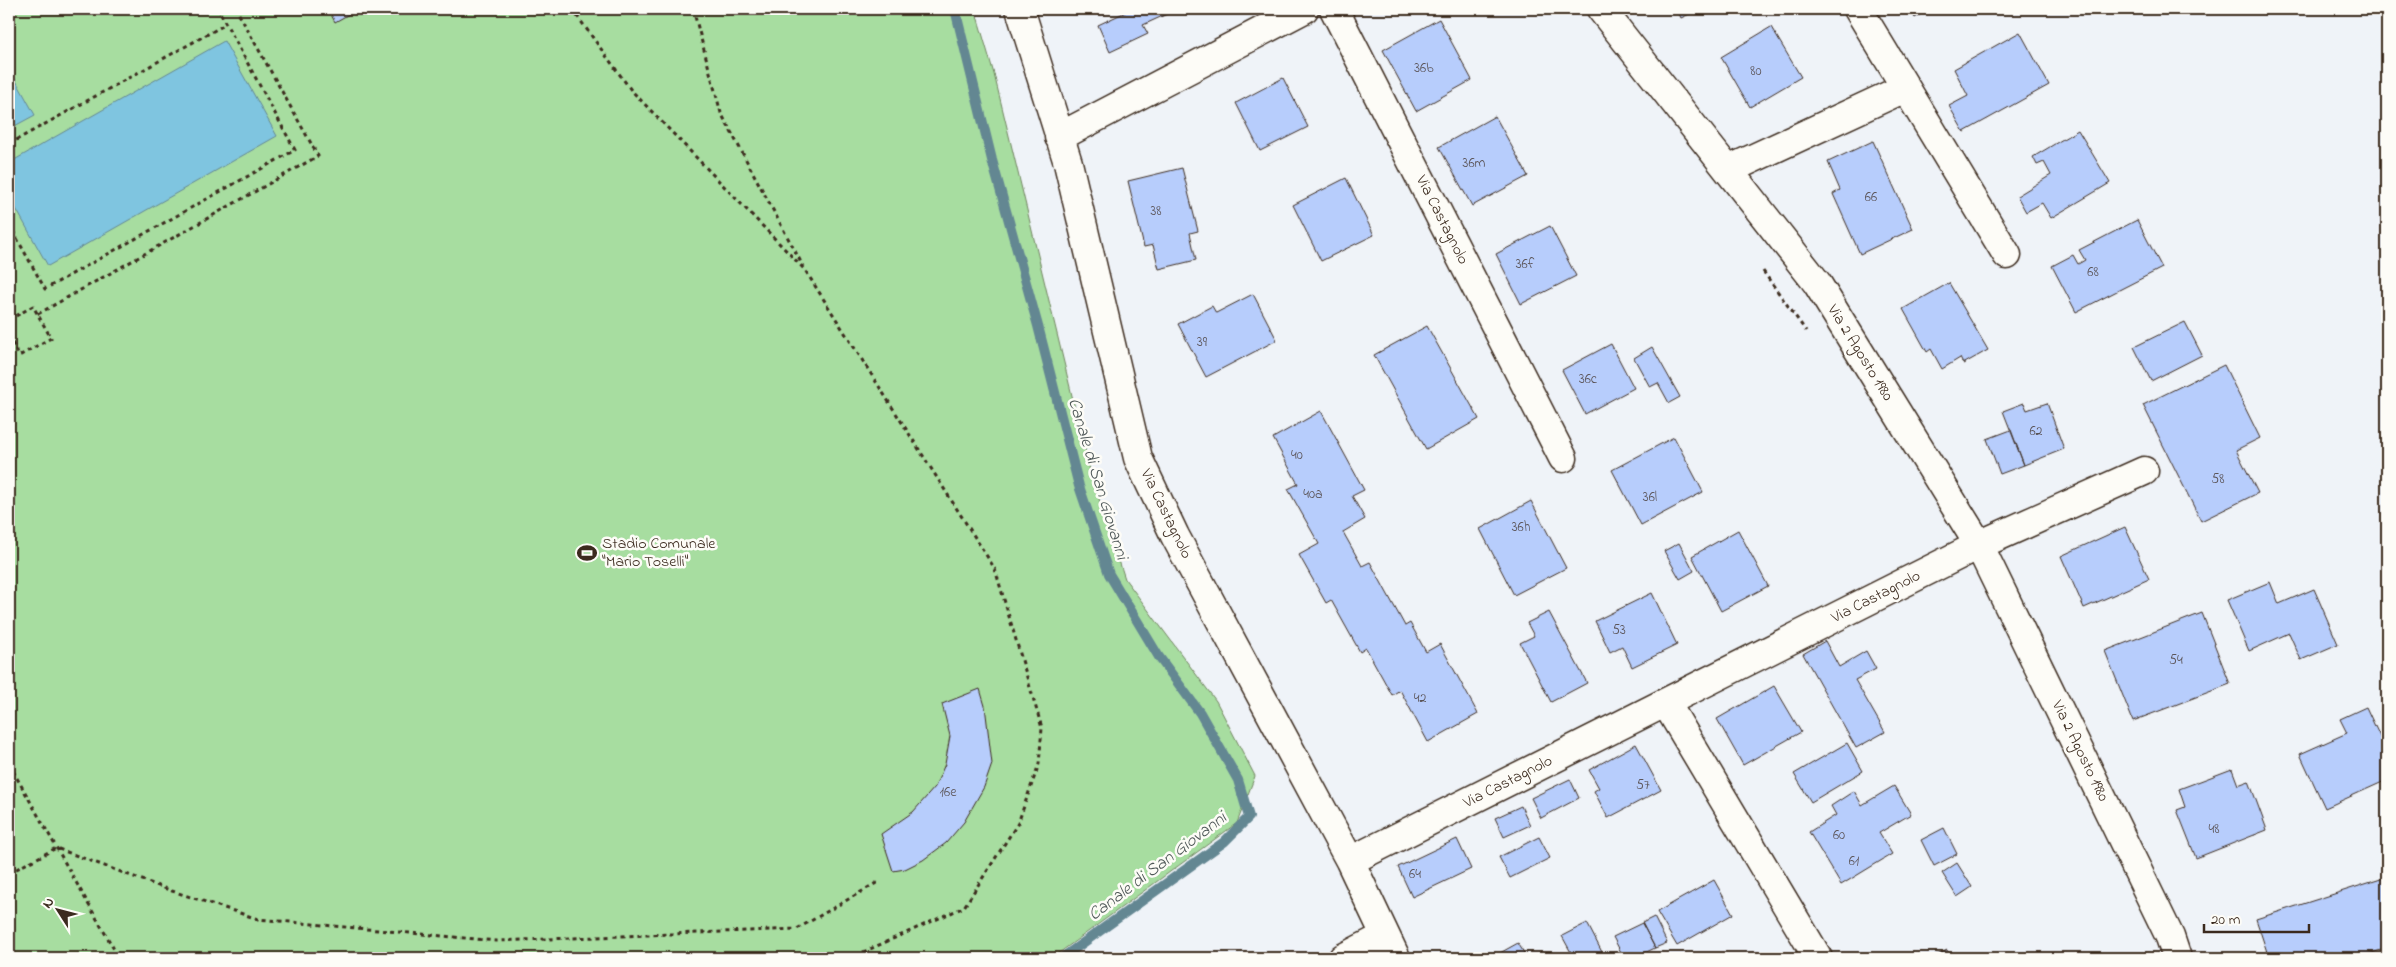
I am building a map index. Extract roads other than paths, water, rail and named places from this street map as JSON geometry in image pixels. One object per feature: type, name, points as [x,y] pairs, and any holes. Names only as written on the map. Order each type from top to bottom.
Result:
[{"type":"street","name":"Via Castagnolo","points":[[1020,9],[1070,172],[1138,458],[1175,536],[1350,861],[1390,947]]},
{"type":"street","points":[[1059,137],[1304,9]]},
{"type":"street","name":"Via Castagnolo","points":[[1334,9],[1563,458]]},
{"type":"street","name":"Via 2 Agosto 1980","points":[[1601,9],[1817,283],[1980,545],[2170,937],[2177,958]]},
{"type":"street","points":[[1858,9],[2007,255]]},
{"type":"street","points":[[1728,170],[1905,88]]},
{"type":"street","points":[[1980,545],[2144,471]]},
{"type":"street","name":"Via Castagnolo","points":[[1350,861],[1980,545]]},
{"type":"street","points":[[1666,704],[1818,958]]},
{"type":"street","points":[[1343,958],[1390,947]]},
{"type":"water","points":[[224,41],[277,136],[48,266],[9,196],[9,163]]},
{"type":"water","points":[[9,68],[35,115],[9,129]]},
{"type":"waterway","name":"Canale di San Giovanni","points":[[955,9],[992,160],[1038,326],[1079,486],[1109,574],[1159,657],[1200,713],[1238,780],[1249,817],[1224,842],[1062,958]]},
{"type":"place","name":"Stadio Comunale \"Mario Toselli\"","points":[[587,553]]}]
